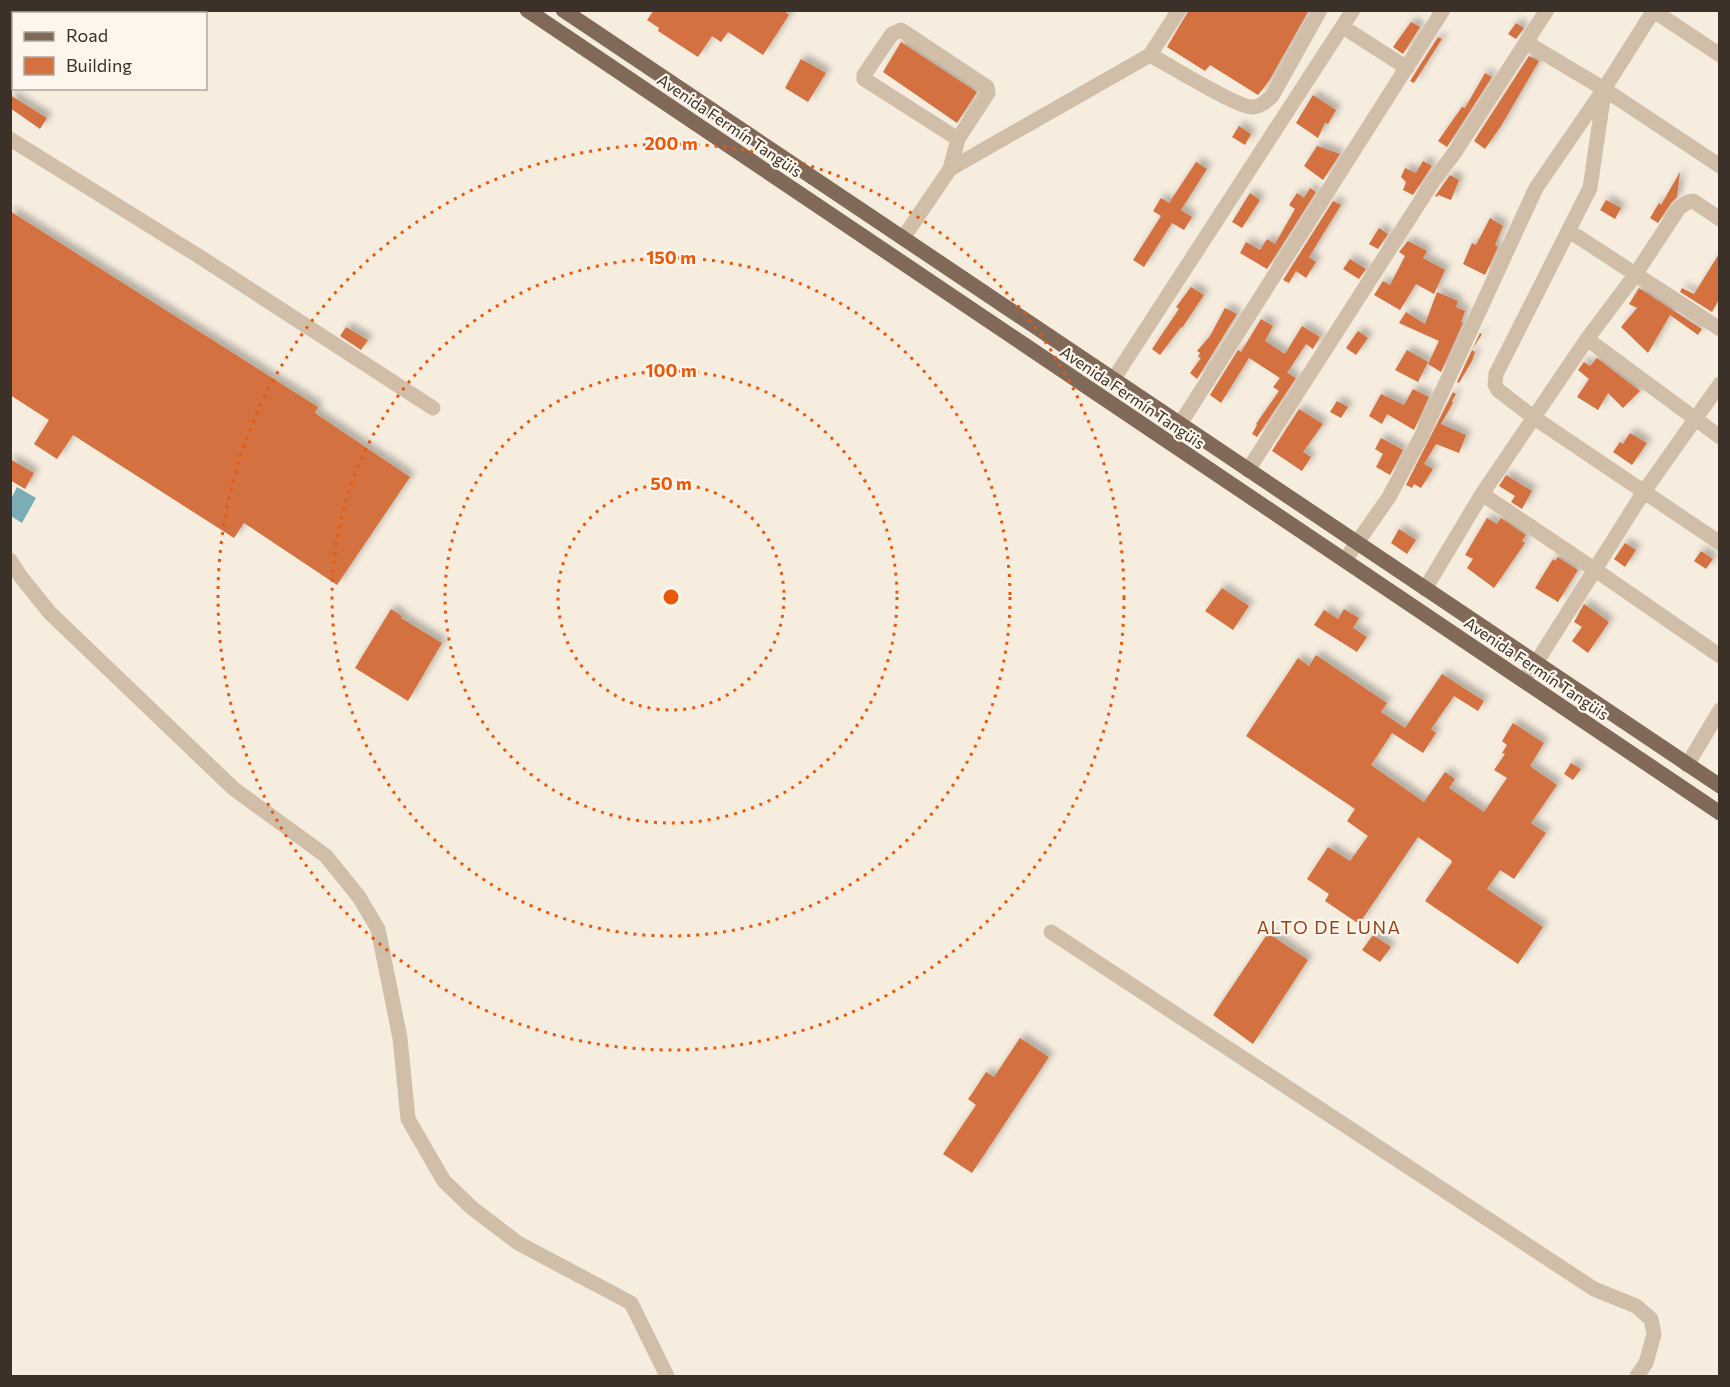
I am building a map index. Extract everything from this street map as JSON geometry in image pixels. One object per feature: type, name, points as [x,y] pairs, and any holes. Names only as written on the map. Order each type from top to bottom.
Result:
[{"type":"main road","name":"Avenida Fermín Tangüis","points":[[527,10],[1719,813]]},
{"type":"main road","name":"Avenida Fermín Tangüis","points":[[563,10],[1719,786]]},
{"type":"street","points":[[950,169],[1150,55],[1179,10]]},
{"type":"street","points":[[1150,55],[1248,107],[1260,106],[1272,96],[1320,10]]},
{"type":"street","points":[[1113,380],[1353,10]]},
{"type":"street","points":[[1180,424],[1443,10]]},
{"type":"street","points":[[1248,470],[1434,180],[1547,10]]},
{"type":"street","points":[[1345,560],[1389,497],[1423,433],[1536,188],[1654,11],[1719,55]]},
{"type":"street","points":[[1343,27],[1407,68]]},
{"type":"street","points":[[903,238],[950,169],[958,139],[988,93],[987,87],[898,30],[892,34],[864,75],[864,80],[958,139]]},
{"type":"street","points":[[1527,43],[1604,89],[1719,166]]},
{"type":"street","points":[[1604,89],[1593,180],[1496,374],[1495,385],[1498,390],[1533,417],[1719,543]]},
{"type":"street","points":[[10,139],[178,243],[433,408]]},
{"type":"street","points":[[1425,589],[1482,494],[1533,417],[1683,204],[1693,201],[1719,219]]},
{"type":"street","points":[[1569,231],[1719,329]]},
{"type":"street","points":[[1587,339],[1719,437]]},
{"type":"street","points":[[1523,680],[1643,493],[1719,384]]},
{"type":"street","points":[[1482,494],[1719,656]]},
{"type":"street","points":[[10,560],[21,578],[50,613],[234,789],[326,856],[358,897],[378,929],[400,1038],[408,1119],[444,1181],[472,1208],[518,1243],[631,1304],[667,1377]]},
{"type":"street","points":[[1688,765],[1719,710]]},
{"type":"street","points":[[1051,932],[1594,1288],[1636,1306],[1651,1319],[1654,1334],[1646,1363],[1637,1377]]},
{"type":"water","points":[[17,487],[36,498],[22,523],[11,516],[11,499]]},
{"type":"building","points":[[654,10],[783,10],[789,15],[763,55],[728,32],[721,42],[712,36],[698,57],[658,31],[659,28],[647,20]]},
{"type":"building","points":[[1189,10],[1309,10],[1269,81],[1258,95],[1210,65],[1205,71],[1167,47]]},
{"type":"building","points":[[1411,22],[1420,27],[1403,54],[1393,47]]},
{"type":"building","points":[[1516,23],[1524,28],[1516,39],[1508,34]]},
{"type":"building","points":[[1438,37],[1442,39],[1414,83],[1410,81]]},
{"type":"building","points":[[901,42],[977,92],[957,123],[883,72]]},
{"type":"building","points":[[1529,56],[1539,61],[1485,149],[1474,141]]},
{"type":"building","points":[[801,59],[826,73],[808,102],[785,88]]},
{"type":"building","points":[[1485,73],[1492,77],[1447,147],[1438,141],[1462,107],[1465,108]]},
{"type":"building","points":[[10,95],[47,118],[40,129],[10,108]]},
{"type":"building","points":[[1313,95],[1336,110],[1328,124],[1325,123],[1318,138],[1296,123]]},
{"type":"building","points":[[1239,126],[1251,134],[1245,145],[1232,137]]},
{"type":"building","points":[[1317,146],[1340,154],[1323,180],[1304,166]]},
{"type":"building","points":[[1423,161],[1432,166],[1413,195],[1403,190],[1406,182],[1401,177],[1405,168],[1416,173]]},
{"type":"building","points":[[1196,162],[1207,169],[1181,210],[1192,217],[1184,230],[1172,223],[1144,267],[1133,260],[1161,216],[1153,211],[1161,198],[1169,203]]},
{"type":"building","points":[[1680,172],[1677,197],[1658,223],[1650,218],[1659,203],[1661,205]]},
{"type":"building","points":[[1450,175],[1459,180],[1451,200],[1435,196]]},
{"type":"building","points":[[1310,188],[1316,192],[1267,269],[1240,253],[1246,242],[1260,250],[1267,239],[1275,244],[1295,209],[1289,205],[1297,193],[1304,198]]},
{"type":"building","points":[[1250,193],[1260,200],[1242,228],[1232,222]]},
{"type":"building","points":[[1606,200],[1621,208],[1615,219],[1600,210]]},
{"type":"building","points":[[1333,201],[1341,205],[1309,257],[1316,262],[1306,278],[1296,271],[1289,283],[1283,280]]},
{"type":"building","points":[[10,211],[318,407],[315,413],[410,477],[337,585],[244,523],[234,538],[73,435],[57,459],[34,444],[49,420],[10,395]]},
{"type":"building","points":[[1490,218],[1503,226],[1495,245],[1498,247],[1485,275],[1463,264],[1472,243],[1476,245]]},
{"type":"building","points":[[1379,228],[1388,234],[1378,249],[1369,244]]},
{"type":"building","points":[[1408,241],[1427,251],[1423,258],[1445,270],[1434,294],[1416,284],[1400,310],[1374,295],[1383,281],[1390,285],[1405,256],[1399,252]]},
{"type":"building","points":[[1719,254],[1719,299],[1712,312],[1680,292],[1682,288],[1694,294]]},
{"type":"building","points":[[1350,259],[1366,269],[1359,279],[1343,269]]},
{"type":"building","points":[[1191,287],[1204,295],[1160,355],[1152,349],[1179,309],[1176,307]]},
{"type":"building","points":[[1639,288],[1702,329],[1698,335],[1670,315],[1648,353],[1621,327],[1637,308],[1629,304]]},
{"type":"building","points":[[1437,292],[1458,301],[1456,307],[1465,311],[1461,322],[1463,323],[1441,372],[1428,364],[1439,341],[1399,323],[1406,312],[1425,324]]},
{"type":"building","points":[[1225,308],[1237,314],[1197,379],[1190,373],[1201,358],[1198,357],[1200,353],[1197,351],[1210,336]]},
{"type":"building","points":[[1261,319],[1273,326],[1265,341],[1285,354],[1302,326],[1320,337],[1313,349],[1306,344],[1287,373],[1296,378],[1257,437],[1252,434],[1256,424],[1279,391],[1273,387],[1280,378],[1249,358],[1221,403],[1210,395],[1238,350],[1241,352]]},
{"type":"building","points":[[346,327],[368,340],[361,350],[340,336]]},
{"type":"building","points":[[1358,331],[1368,338],[1356,355],[1346,348]]},
{"type":"building","points":[[1407,350],[1428,362],[1418,382],[1395,370]]},
{"type":"building","points":[[1472,350],[1475,352],[1472,361],[1459,383],[1457,382]]},
{"type":"building","points":[[1597,358],[1640,391],[1623,408],[1608,393],[1598,410],[1577,397],[1589,379],[1578,370],[1584,362],[1590,366]]},
{"type":"building","points":[[1413,389],[1429,397],[1414,430],[1387,414],[1382,424],[1369,416],[1381,394],[1404,405]]},
{"type":"building","points":[[1453,392],[1456,394],[1453,403],[1441,424],[1466,435],[1459,453],[1436,444],[1424,464],[1433,469],[1421,488],[1414,484],[1412,488],[1406,485]]},
{"type":"building","points":[[1337,401],[1348,407],[1341,418],[1330,412]]},
{"type":"building","points":[[1299,409],[1323,424],[1303,452],[1311,457],[1302,471],[1272,451]]},
{"type":"building","points":[[1630,433],[1647,443],[1632,465],[1613,452],[1620,442],[1623,444]]},
{"type":"building","points":[[1381,438],[1403,450],[1390,475],[1376,467],[1383,454],[1375,449]]},
{"type":"building","points":[[10,459],[34,473],[25,489],[10,480]]},
{"type":"building","points":[[1506,475],[1532,491],[1522,509],[1511,502],[1515,496],[1499,486]]},
{"type":"building","points":[[1487,518],[1497,524],[1501,518],[1526,535],[1522,541],[1525,543],[1494,588],[1467,568],[1473,559],[1465,555]]},
{"type":"building","points":[[1399,529],[1416,540],[1407,554],[1391,543]]},
{"type":"building","points":[[1625,543],[1636,550],[1625,567],[1614,559]]},
{"type":"building","points":[[1701,551],[1713,559],[1706,569],[1694,561]]},
{"type":"building","points":[[1558,557],[1578,570],[1558,602],[1535,588],[1553,559],[1555,561]]},
{"type":"building","points":[[1222,588],[1249,606],[1233,630],[1205,611]]},
{"type":"building","points":[[1584,604],[1609,622],[1588,653],[1572,641],[1582,627],[1574,622]]},
{"type":"building","points":[[391,609],[402,616],[401,618],[442,643],[408,701],[355,668]]},
{"type":"building","points":[[1344,609],[1359,618],[1353,628],[1367,637],[1357,652],[1314,625],[1324,610],[1338,619]]},
{"type":"building","points":[[1316,655],[1387,703],[1381,712],[1405,728],[1442,674],[1484,701],[1478,711],[1454,696],[1431,729],[1436,733],[1423,753],[1392,733],[1371,765],[1424,802],[1445,772],[1455,779],[1449,788],[1484,812],[1507,778],[1494,770],[1505,754],[1502,753],[1507,745],[1502,741],[1513,723],[1544,743],[1530,766],[1557,785],[1531,823],[1546,833],[1514,879],[1500,870],[1487,889],[1543,927],[1518,964],[1425,901],[1452,862],[1418,837],[1359,924],[1325,901],[1329,894],[1307,879],[1328,847],[1350,861],[1368,836],[1347,821],[1355,809],[1246,736],[1298,658],[1309,666]]},
{"type":"building","points":[[1571,763],[1581,769],[1573,780],[1564,774]]},
{"type":"building","points":[[1268,933],[1308,960],[1253,1044],[1213,1015]]},
{"type":"building","points":[[1373,935],[1391,947],[1380,962],[1362,950]]},
{"type":"building","points":[[1020,1038],[1049,1057],[972,1173],[943,1154],[976,1105],[968,1099],[986,1072],[994,1077]]},
{"type":"district","name":"ALTO DE LUNA","points":[[1329,927]]}]
